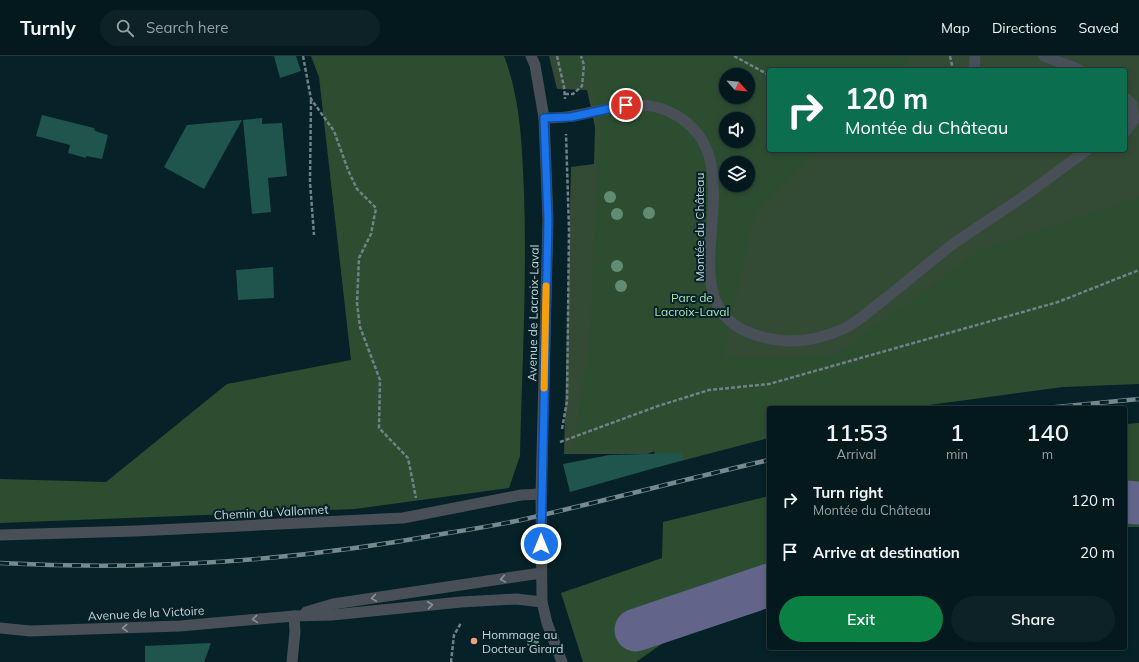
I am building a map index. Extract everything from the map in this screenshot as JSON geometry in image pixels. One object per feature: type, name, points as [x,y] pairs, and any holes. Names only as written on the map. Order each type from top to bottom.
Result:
[{"type":"street","name":"Avenue de Lacroix-Laval","points":[[531,56],[535,65],[544,118],[548,220],[541,494],[542,602],[547,623],[562,662]]},
{"type":"street","points":[[974,68],[975,56]]},
{"type":"street","points":[[1044,56],[1075,68]]},
{"type":"street","points":[[1127,100],[1132,104],[1137,120],[1127,130]]},
{"type":"street","name":"Montée du Château","points":[[544,118],[571,117],[626,105],[641,105],[658,107],[673,113],[689,125],[705,144],[710,155],[713,175],[710,271],[712,294],[718,308],[728,322],[740,330],[778,340],[797,341],[825,336],[845,329],[864,316],[949,247],[1084,152]]},
{"type":"street","name":"Chemin du Vallonnet","points":[[0,535],[152,531],[404,518],[521,495],[541,494]]},
{"type":"street","name":"Avenue de la Victoire","points":[[294,616],[333,604],[541,573]]},
{"type":"street","name":"Avenue de la Victoire","points":[[0,628],[30,631],[180,626],[294,616],[332,616],[477,601],[516,599],[542,602]]},
{"type":"street","points":[[292,662],[295,632],[294,616]]},
{"type":"path","points":[[303,56],[311,100],[310,182],[314,234]]},
{"type":"path","points":[[557,56],[564,93],[573,94],[582,86],[584,65],[581,56]]},
{"type":"path","points":[[734,56],[767,74]]},
{"type":"path","points":[[950,56],[953,68]]},
{"type":"path","points":[[311,100],[334,131],[348,170],[357,188],[376,208],[371,234],[359,258],[357,303],[360,326],[380,380],[379,428],[408,458],[419,515]]},
{"type":"path","points":[[567,151],[569,230],[567,401],[560,442],[658,406],[709,390],[769,384],[1058,302],[1139,270]]},
{"type":"path","points":[[451,662],[454,635],[461,623]]},
{"type":"green space","points":[[311,56],[504,56],[514,90],[520,124],[525,226],[525,292],[520,456],[509,488],[355,509],[0,523],[0,479],[106,482],[227,384],[351,360],[319,77]]},
{"type":"green space","name":"Parc de Lacroix-Laval","points":[[549,56],[1139,56],[1139,370],[788,406],[767,406],[767,409],[647,454],[564,454],[571,167],[594,164],[595,127],[587,90],[557,89]]},
{"type":"green space","name":"Parc de Lacroix-Laval","points":[[556,56],[913,56],[901,68],[767,68],[767,152],[816,152],[754,214],[723,357],[835,356],[979,251],[1139,197],[1139,384],[1063,387],[922,406],[767,406],[767,439],[658,467],[653,447],[573,451],[589,348],[597,174],[601,128],[591,80],[565,78]]},
{"type":"green space","points":[[1139,423],[1139,527],[1127,527],[1127,424]]},
{"type":"green space","points":[[767,496],[767,594],[702,616],[636,662],[583,662],[561,593],[662,558],[663,522]]},
{"type":"building","points":[[274,56],[296,56],[301,71],[280,78]]},
{"type":"building","points":[[42,115],[94,128],[95,131],[108,135],[102,159],[86,156],[86,158],[68,153],[70,145],[36,136]]},
{"type":"building","points":[[262,118],[262,124],[282,123],[287,176],[268,178],[271,212],[252,214],[243,120]]},
{"type":"building","points":[[242,120],[204,189],[164,167],[187,125]]},
{"type":"building","points":[[273,267],[274,298],[238,300],[236,270]]},
{"type":"building","points":[[682,453],[683,460],[570,492],[563,464],[609,455]]},
{"type":"building","points":[[211,643],[204,662],[145,662],[145,646]]},
{"type":"waterway","points":[[1127,502],[1139,503]]},
{"type":"waterway","points":[[636,630],[767,586]]},
{"type":"railway","points":[[1067,406],[1139,399]]},
{"type":"railway","points":[[0,563],[114,566],[225,562],[336,551],[521,520],[767,460]]},
{"type":"slow traffic","points":[[544,388],[546,286]]},
{"type":"place","name":"Hommage au Docteur Girard","points":[[474,641]]},
{"type":"route","points":[[541,544],[548,220],[544,118],[571,117],[626,105]]}]
